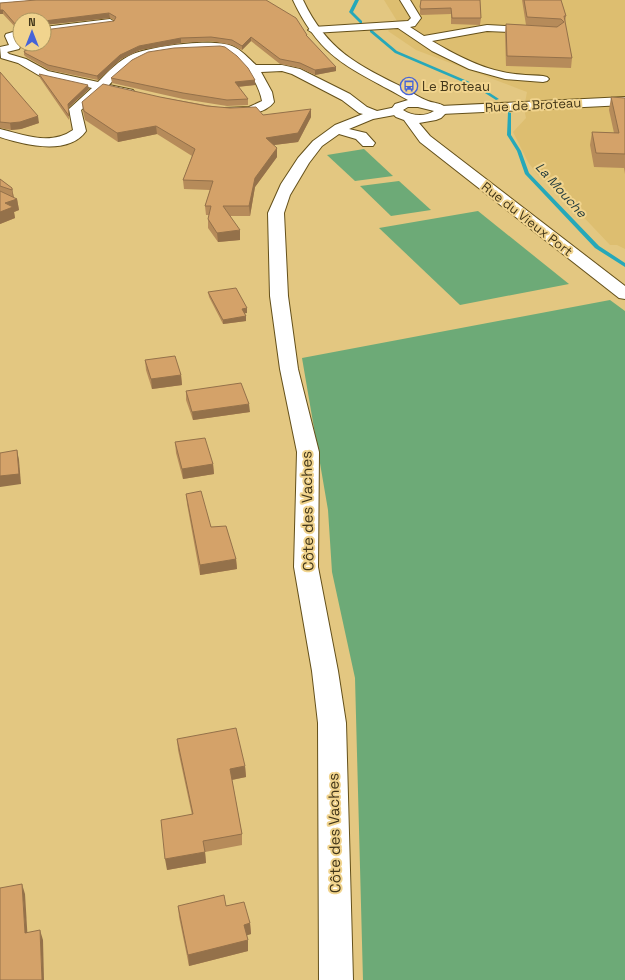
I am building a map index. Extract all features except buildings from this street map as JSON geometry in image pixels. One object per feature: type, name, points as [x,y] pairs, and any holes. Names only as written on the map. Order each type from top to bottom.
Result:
[{"type":"street","points":[[0,3],[36,0]]},
{"type":"street","points":[[298,0],[313,30],[332,52],[359,70],[412,96],[424,104]]},
{"type":"street","points":[[313,30],[401,26],[413,23],[416,18],[405,0]]},
{"type":"street","points":[[52,29],[110,22]]},
{"type":"street","points":[[401,26],[454,58],[500,74],[543,79]]},
{"type":"street","points":[[422,40],[486,28],[548,30]]},
{"type":"street","points":[[0,133],[35,143],[60,141],[74,137],[80,131],[75,109],[114,71],[138,55],[203,46],[226,47],[235,52],[253,69],[266,92],[268,102],[259,109],[244,111],[219,110]]},
{"type":"street","points":[[1,54],[12,48]]},
{"type":"street","points":[[1,54],[22,61],[44,74],[138,94]]},
{"type":"street","points":[[253,69],[282,68],[296,71],[346,96],[363,110],[391,110],[424,104],[435,106],[441,110],[439,115],[430,118],[409,118],[391,110]]},
{"type":"street","points":[[391,110],[394,88]]},
{"type":"street","name":"Rue de Broteau","points":[[441,110],[623,97]]},
{"type":"street","name":"Côte des Vaches","points":[[336,980],[332,723],[326,671],[306,567],[308,452],[289,369],[279,296],[276,212],[279,200],[310,154],[323,138],[337,130],[391,110]]},
{"type":"street","name":"Rue du Vieux Port","points":[[409,118],[425,139],[625,294]]},
{"type":"street","points":[[430,118],[431,143]]},
{"type":"street","points":[[337,130],[361,136],[368,143]]},
{"type":"shaded area","points":[[384,0],[625,0],[625,249],[617,245],[610,245],[558,190],[537,174],[528,162],[513,132],[526,118],[524,108],[527,92],[416,50],[388,31],[397,21]]},
{"type":"green space","points":[[364,149],[393,176],[355,181],[327,155]]},
{"type":"green space","points":[[399,181],[431,210],[391,216],[360,186]]},
{"type":"green space","points":[[478,211],[569,284],[460,305],[379,228]]},
{"type":"green space","points":[[610,300],[625,311],[625,980],[363,980],[355,678],[332,572],[328,510],[302,358]]},
{"type":"waterway","name":"La Mouche","points":[[357,0],[351,12],[361,22]]},
{"type":"waterway","name":"La Mouche","points":[[371,31],[396,52],[478,87],[497,99]]},
{"type":"waterway","name":"La Mouche","points":[[509,113],[509,135],[519,151],[527,173],[597,247],[625,265]]},
{"type":"place","name":"Le Broteau","points":[[409,86]]}]
